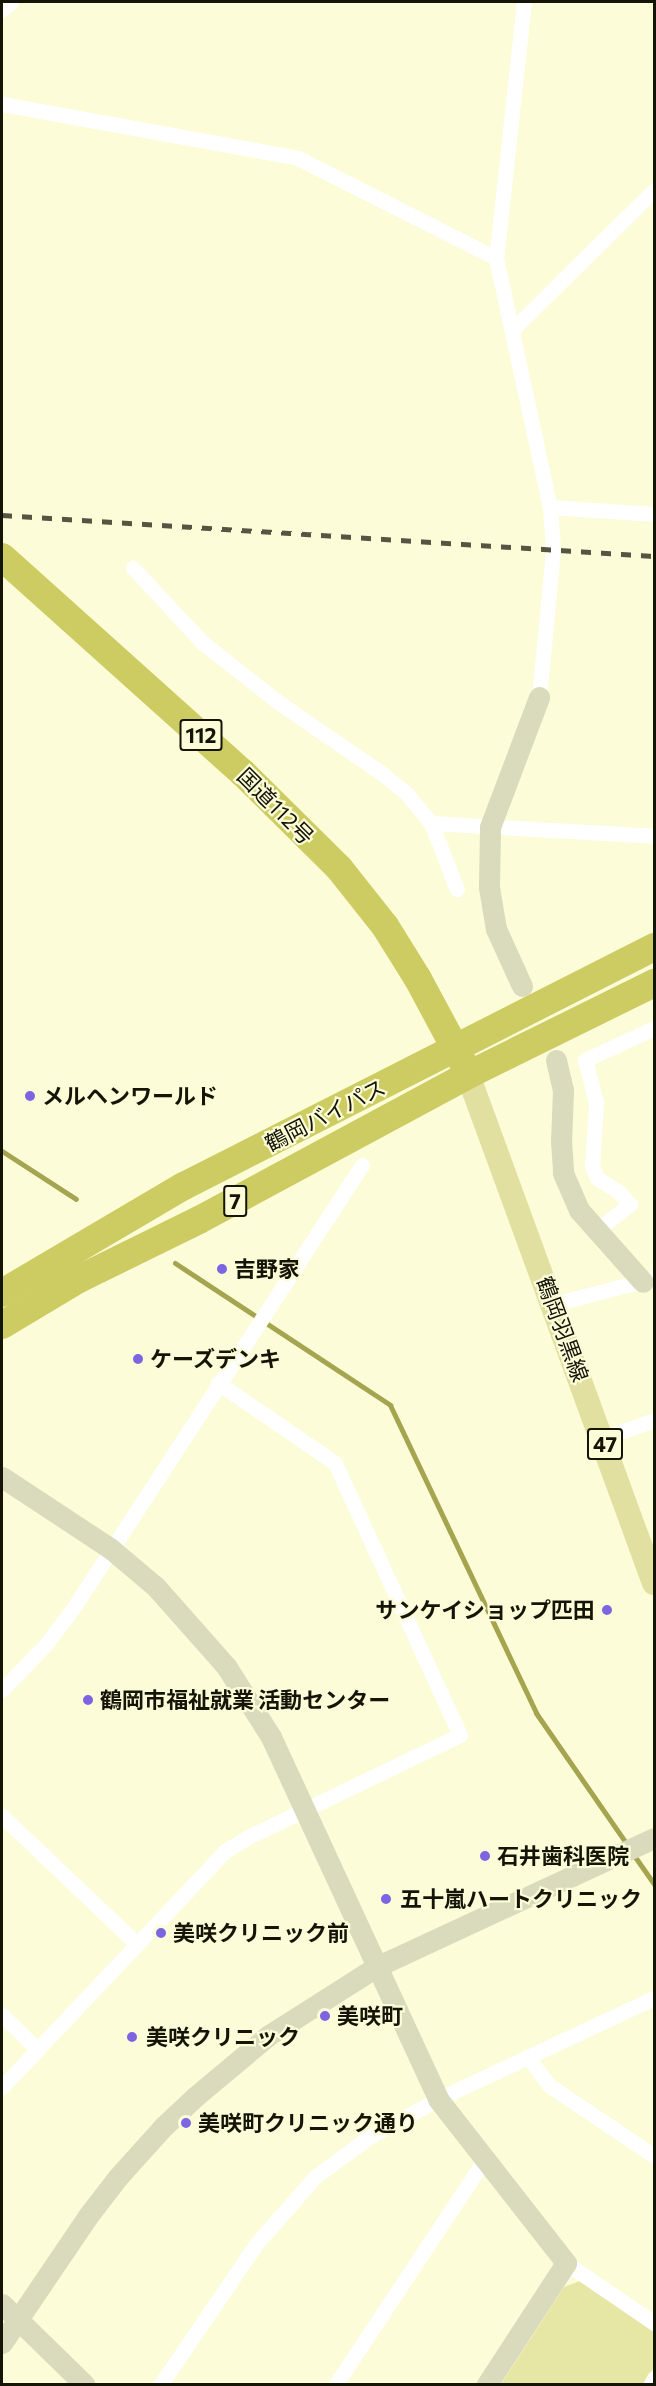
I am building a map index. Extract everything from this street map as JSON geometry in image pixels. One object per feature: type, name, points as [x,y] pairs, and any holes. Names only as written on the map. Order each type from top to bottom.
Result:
[{"type":"highway","name":"国道112号","points":[[2,558],[243,773],[339,868],[385,926],[418,978],[468,1075]]},
{"type":"highway","name":"鶴岡バイパス","points":[[2,1293],[184,1186],[654,947]]},
{"type":"highway","name":"鶴岡バイパス","points":[[2,1325],[79,1279],[199,1220],[468,1075],[654,983]]},
{"type":"main road","name":"鶴岡羽黒線","points":[[468,1075],[554,1304],[654,1583]]},
{"type":"street","points":[[2,10],[11,2]]},
{"type":"street","points":[[522,986],[496,929],[489,887],[490,826],[539,697],[553,550],[550,507],[496,258],[524,2]]},
{"type":"street","points":[[2,104],[298,158],[496,258]]},
{"type":"street","points":[[513,329],[654,190]]},
{"type":"street","points":[[550,507],[654,514]]},
{"type":"street","points":[[133,568],[202,642],[278,702],[380,772],[408,795],[431,823],[457,889]]},
{"type":"street","points":[[431,823],[654,837]]},
{"type":"street","points":[[597,1230],[630,1204],[619,1192],[597,1179],[592,1166],[597,1102],[585,1060],[654,1028]]},
{"type":"street","points":[[556,1060],[563,1090],[561,1141],[563,1173],[579,1210],[649,1280]]},
{"type":"street","points":[[2,1690],[60,1627],[362,1165]]},
{"type":"street","points":[[554,1304],[649,1280]]},
{"type":"street","points":[[2,2086],[225,1851],[248,1837],[460,1735],[335,1463],[218,1383]]},
{"type":"street","points":[[603,1438],[654,1420]]},
{"type":"street","points":[[2,1477],[111,1549],[171,1602],[226,1666],[271,1737],[438,2100],[566,2263],[654,2323]]},
{"type":"street","points":[[2,1816],[137,1944]]},
{"type":"street","points":[[2,2343],[88,2216],[164,2126],[231,2064],[269,2035],[376,1967],[654,1838]]},
{"type":"street","points":[[160,2385],[257,2243],[315,2177],[369,2137],[438,2100],[654,1998]]},
{"type":"street","points":[[2,2015],[37,2049]]},
{"type":"street","points":[[529,2059],[550,2086],[654,2155]]},
{"type":"street","points":[[336,2385],[484,2160]]},
{"type":"street","points":[[487,2385],[566,2263]]},
{"type":"street","points":[[2,2304],[84,2385]]},
{"type":"street","points":[[651,2385],[654,2378]]},
{"type":"green space","points":[[580,2281],[654,2326],[654,2368],[643,2384],[501,2384],[564,2287]]},
{"type":"waterway","points":[[2,1151],[76,1199]]},
{"type":"waterway","points":[[175,1263],[390,1405],[536,1713],[628,1846]]},
{"type":"waterway","points":[[633,1854],[654,1884]]},
{"type":"railway","points":[[2,515],[654,556]]},
{"type":"place","name":"メルヘンワールド","points":[[30,1096]]},
{"type":"place","name":"吉野家","points":[[222,1269]]},
{"type":"place","name":"ケーズデンキ","points":[[138,1359]]},
{"type":"place","name":"サンケイショップ匹田","points":[[607,1610]]},
{"type":"place","name":"鶴岡市福祉就業 活動センター","points":[[88,1700]]},
{"type":"place","name":"石井歯科医院","points":[[485,1856]]},
{"type":"place","name":"五十嵐ハートクリニック","points":[[386,1899]]},
{"type":"place","name":"美咲クリニック前","points":[[161,1933]]},
{"type":"place","name":"美咲町","points":[[325,2016]]},
{"type":"place","name":"美咲クリニック","points":[[132,2037]]},
{"type":"place","name":"美咲町クリニック通り","points":[[186,2123]]}]
